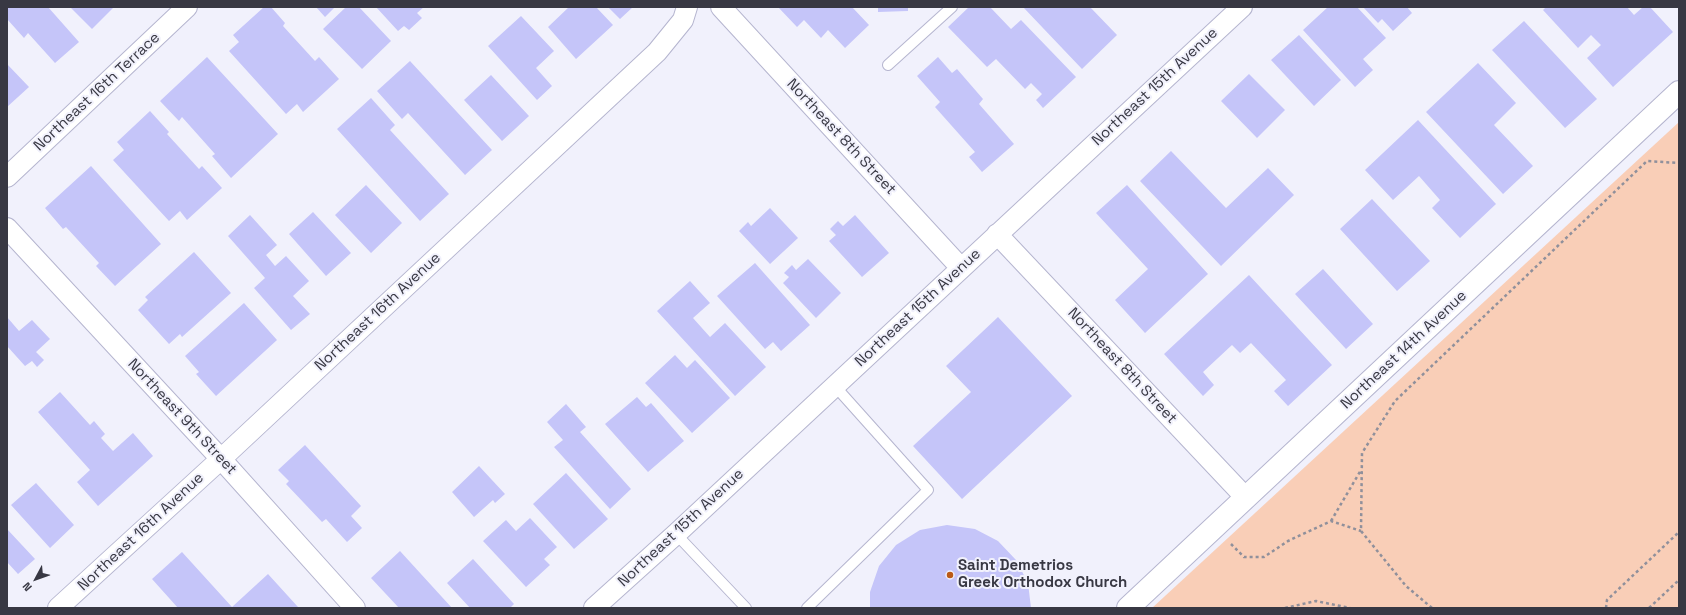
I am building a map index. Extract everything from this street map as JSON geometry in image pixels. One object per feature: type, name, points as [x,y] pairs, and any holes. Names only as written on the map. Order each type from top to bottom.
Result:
[{"type":"street","name":"Northeast 16th Terrace","points":[[7,177],[187,7]]},
{"type":"street","name":"Northeast 16th Avenue","points":[[58,608],[221,459],[658,52],[683,20],[687,7]]},
{"type":"street","name":"Northeast 8th Street","points":[[721,7],[961,268]]},
{"type":"street","name":"Northeast 15th Avenue","points":[[594,608],[676,534],[834,385],[1242,7]]},
{"type":"street","name":"Northeast 14th Avenue","points":[[1128,608],[1679,92]]},
{"type":"street","name":"Northeast 9th Street","points":[[7,228],[221,459],[355,608]]},
{"type":"street","name":"Northeast 8th Street","points":[[997,234],[1246,498]]},
{"type":"lane","points":[[888,65],[952,7]]},
{"type":"lane","points":[[806,608],[928,490],[834,385]]},
{"type":"lane","points":[[676,534],[746,608]]},
{"type":"path","points":[[1360,531],[1362,452],[1395,401],[1648,161],[1679,163]]},
{"type":"path","points":[[1216,526],[1244,557],[1264,557],[1288,541],[1331,521],[1362,469]]},
{"type":"path","points":[[1331,521],[1360,531],[1406,586],[1432,608]]},
{"type":"path","points":[[1606,608],[1607,600],[1679,532]]},
{"type":"path","points":[[1649,608],[1679,580]]},
{"type":"path","points":[[1285,608],[1316,601],[1350,608]]},
{"type":"shaded area","points":[[1679,122],[1679,608],[1152,608]]},
{"type":"building","points":[[7,7],[48,7],[79,42],[55,63],[28,33],[24,38],[7,19]]},
{"type":"building","points":[[70,7],[114,7],[92,29]]},
{"type":"building","points":[[264,7],[271,7],[285,23],[283,26],[315,61],[319,57],[339,79],[303,112],[297,104],[286,114],[229,51],[239,42],[233,35]]},
{"type":"building","points":[[316,7],[335,7],[325,17]]},
{"type":"building","points":[[346,7],[359,7],[391,41],[362,69],[323,29]]},
{"type":"building","points":[[376,7],[424,7],[417,13],[422,18],[409,30],[404,26],[398,31]]},
{"type":"building","points":[[569,7],[596,7],[613,25],[576,59],[548,27]]},
{"type":"building","points":[[608,7],[633,7],[620,19]]},
{"type":"building","points":[[778,7],[852,7],[869,25],[845,48],[828,30],[821,38],[804,20],[797,27]]},
{"type":"building","points":[[878,7],[908,7],[908,11],[878,12]]},
{"type":"building","points":[[969,7],[990,7],[1011,29],[1021,20],[1076,77],[1043,108],[1036,100],[1042,94],[1031,83],[1025,89],[996,59],[987,67],[948,27]]},
{"type":"building","points":[[1023,7],[1090,7],[1117,35],[1082,69]]},
{"type":"building","points":[[1328,7],[1357,7],[1386,38],[1363,59],[1373,70],[1355,87],[1303,30]]},
{"type":"building","points":[[1363,7],[1407,7],[1412,13],[1393,31],[1382,19],[1378,23]]},
{"type":"building","points":[[1546,7],[1627,7],[1634,15],[1643,7],[1650,7],[1673,32],[1613,87],[1587,58],[1601,45],[1591,35],[1578,48],[1543,10]]},
{"type":"building","points":[[521,16],[554,51],[536,68],[552,86],[537,100],[488,46]]},
{"type":"building","points":[[1524,21],[1597,99],[1565,128],[1492,50]]},
{"type":"building","points":[[1299,35],[1341,80],[1314,106],[1271,60]]},
{"type":"building","points":[[207,57],[278,134],[231,178],[212,156],[215,154],[182,117],[179,121],[160,101]]},
{"type":"building","points":[[938,57],[952,73],[957,69],[983,99],[979,104],[1014,144],[982,172],[969,157],[975,152],[935,107],[940,102],[917,76]]},
{"type":"building","points":[[410,61],[492,150],[465,175],[408,113],[402,119],[377,91]]},
{"type":"building","points":[[1478,63],[1516,103],[1494,125],[1533,166],[1503,194],[1426,112]]},
{"type":"building","points":[[7,64],[29,87],[7,107]]},
{"type":"building","points":[[1249,74],[1285,110],[1257,138],[1221,101]]},
{"type":"building","points":[[491,75],[529,116],[502,141],[464,100]]},
{"type":"building","points":[[371,98],[395,125],[390,130],[449,194],[420,221],[337,129]]},
{"type":"building","points":[[150,111],[169,132],[167,134],[199,169],[202,166],[222,188],[187,220],[180,211],[169,221],[113,160],[124,150],[117,142]]},
{"type":"building","points":[[1418,120],[1496,204],[1460,238],[1432,208],[1440,200],[1419,176],[1393,200],[1365,170]]},
{"type":"building","points":[[1171,151],[1226,208],[1268,168],[1294,195],[1221,266],[1140,181]]},
{"type":"building","points":[[91,166],[161,244],[115,286],[96,266],[99,263],[66,227],[63,229],[45,208]]},
{"type":"building","points":[[366,185],[402,223],[371,253],[335,215]]},
{"type":"building","points":[[1127,185],[1208,274],[1145,333],[1115,300],[1148,269],[1096,213]]},
{"type":"building","points":[[1372,199],[1430,261],[1397,291],[1340,229]]},
{"type":"building","points":[[770,208],[798,238],[770,264],[739,231],[748,222],[751,226]]},
{"type":"building","points":[[313,212],[351,253],[326,276],[289,234]]},
{"type":"building","points":[[250,215],[277,245],[266,255],[275,266],[286,256],[309,281],[293,296],[310,314],[291,330],[254,288],[265,278],[228,236]]},
{"type":"building","points":[[855,215],[889,253],[862,277],[829,241],[836,235],[830,229],[838,221],[843,226]]},
{"type":"building","points":[[194,252],[231,293],[182,337],[180,334],[169,344],[138,310],[148,300],[145,297]]},
{"type":"building","points":[[808,259],[841,293],[816,318],[783,283],[789,277],[784,273],[792,265],[796,270]]},
{"type":"building","points":[[755,263],[810,325],[781,351],[773,342],[765,349],[717,296]]},
{"type":"building","points":[[1323,269],[1373,324],[1346,349],[1295,294]]},
{"type":"building","points":[[1249,275],[1332,365],[1288,406],[1274,391],[1286,380],[1251,343],[1240,353],[1232,345],[1203,372],[1214,385],[1203,396],[1164,354]]},
{"type":"building","points":[[690,281],[710,303],[693,318],[710,337],[725,323],[766,367],[735,396],[657,311]]},
{"type":"building","points":[[244,303],[277,340],[216,396],[196,374],[199,372],[185,356]]},
{"type":"building","points":[[7,317],[19,331],[32,320],[50,339],[36,352],[44,360],[37,367],[32,361],[25,366],[7,346]]},
{"type":"building","points":[[998,317],[1072,396],[962,499],[913,446],[971,392],[946,366]]},
{"type":"building","points":[[675,355],[687,368],[695,360],[730,398],[692,433],[645,383]]},
{"type":"building","points":[[60,392],[90,425],[94,421],[105,434],[101,438],[113,451],[133,433],[153,456],[98,506],[77,482],[90,470],[38,412]]},
{"type":"building","points":[[637,397],[646,407],[651,403],[684,441],[648,472],[605,424]]},
{"type":"building","points":[[566,404],[586,427],[580,432],[631,489],[610,509],[554,447],[563,440],[547,422]]},
{"type":"building","points":[[305,445],[361,506],[351,516],[362,528],[347,542],[326,519],[322,522],[286,484],[289,481],[278,470]]},
{"type":"building","points":[[479,466],[505,494],[495,503],[493,500],[474,517],[452,492]]},
{"type":"building","points":[[566,473],[608,519],[574,549],[533,504]]},
{"type":"building","points":[[36,483],[74,525],[50,548],[11,505]]},
{"type":"building","points":[[530,518],[557,547],[544,559],[550,565],[526,587],[483,541],[506,520],[516,531]]},
{"type":"building","name":"Saint Demetrios Greek Orthodox Church","points":[[947,525],[975,529],[998,541],[1016,560],[1028,583],[1031,608],[870,608],[870,592],[879,566],[896,545],[920,530]]},
{"type":"building","points":[[7,529],[35,559],[18,574],[7,562]]},
{"type":"building","points":[[400,551],[452,608],[399,608],[371,578]]},
{"type":"building","points":[[182,552],[232,607],[268,574],[298,607],[178,608],[152,579]]},
{"type":"building","points":[[473,559],[514,604],[510,608],[470,608],[447,583]]},
{"type":"place","name":"Saint Demetrios Greek Orthodox Church","points":[[950,575]]}]
